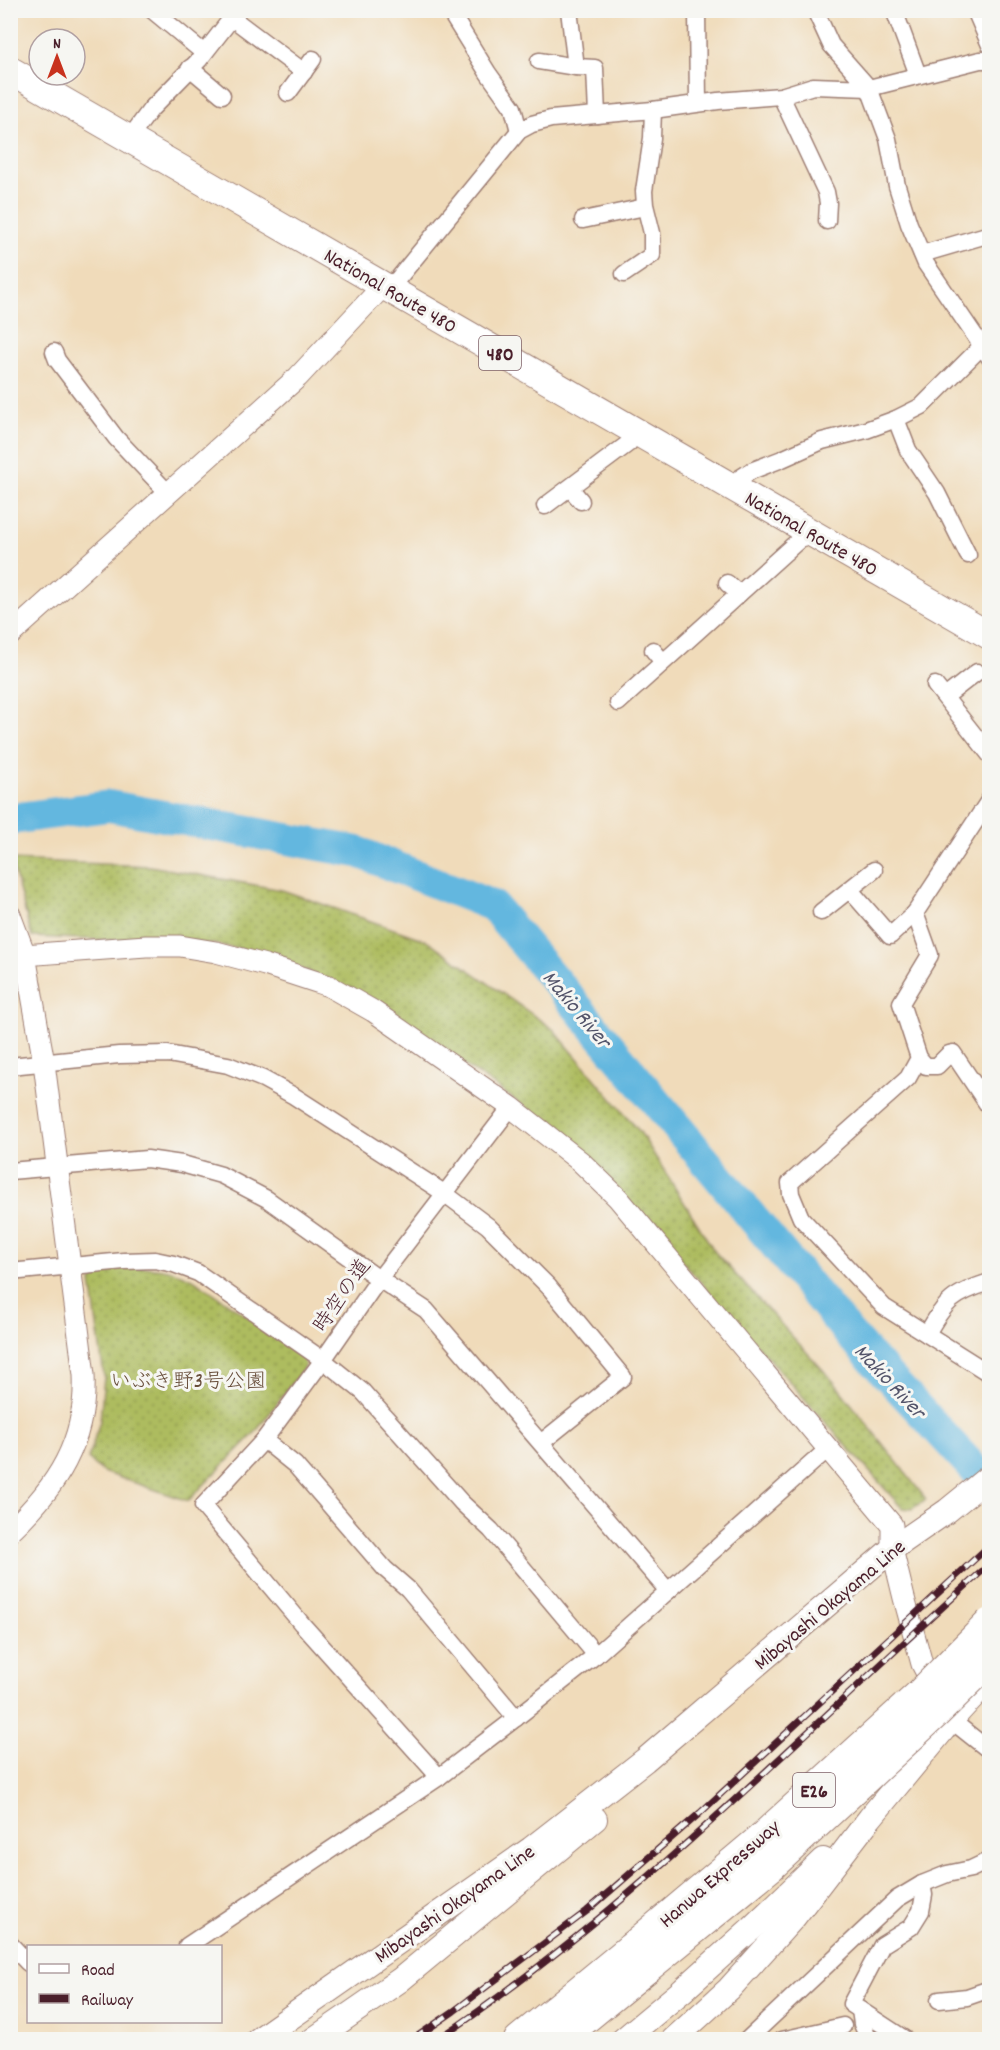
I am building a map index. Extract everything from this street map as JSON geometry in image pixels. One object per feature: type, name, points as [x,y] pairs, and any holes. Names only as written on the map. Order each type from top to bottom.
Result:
[{"type":"highway","name":"National Route 480","points":[[10,70],[990,636]]},
{"type":"highway","name":"Hanwa Expressway","points":[[559,2040],[757,1842],[904,1709],[990,1623]]},
{"type":"highway","name":"Hanwa Expressway","points":[[519,2040],[770,1867],[936,1713],[990,1659]]},
{"type":"main road","name":"Mibayashi Okayama Line","points":[[258,2040],[488,1880],[645,1760],[892,1550],[956,1504],[990,1476]]},
{"type":"main road","points":[[673,2040],[729,1989],[794,1917],[870,1818],[951,1720],[990,1677]]},
{"type":"main road","name":"Mibayashi Okayama Line","points":[[313,2040],[400,1980],[611,1805],[645,1760]]},
{"type":"main road","points":[[623,2040],[708,1967],[870,1818]]},
{"type":"street","points":[[152,10],[204,52]]},
{"type":"street","points":[[449,10],[513,108],[519,131]]},
{"type":"street","points":[[569,10],[576,68]]},
{"type":"street","points":[[697,10],[698,103]]},
{"type":"street","points":[[729,485],[750,471],[822,441],[866,430],[897,419],[922,406],[987,347],[927,264],[909,224],[897,186],[888,139],[869,88],[831,45],[815,10]]},
{"type":"street","points":[[894,10],[918,75]]},
{"type":"street","points":[[975,10],[990,45]]},
{"type":"street","points":[[129,139],[151,110],[235,14],[309,66],[288,93]]},
{"type":"street","points":[[10,635],[298,377],[383,286],[397,280],[519,131],[532,124],[551,119],[781,96],[813,86],[869,88],[980,60],[990,60]]},
{"type":"street","points":[[539,61],[576,68],[595,68],[597,115]]},
{"type":"street","points":[[190,68],[222,95]]},
{"type":"street","points":[[781,96],[826,192],[827,221]]},
{"type":"street","points":[[624,274],[652,255],[652,232],[645,207],[644,191],[652,138],[653,110]]},
{"type":"street","points":[[583,220],[645,207]]},
{"type":"street","points":[[922,254],[990,234]]},
{"type":"street","points":[[54,352],[57,360],[116,438],[169,494]]},
{"type":"street","points":[[897,419],[908,450],[937,493],[968,555]]},
{"type":"street","points":[[544,506],[629,443],[636,432]]},
{"type":"street","points":[[570,488],[581,501]]},
{"type":"street","points":[[618,703],[658,656],[733,588],[799,540],[806,530]]},
{"type":"street","points":[[977,672],[940,691],[990,755]]},
{"type":"street","points":[[850,890],[890,936],[915,913],[990,799]]},
{"type":"street","points":[[821,912],[874,870]]},
{"type":"street","points":[[915,913],[930,955],[902,1003],[919,1058],[926,1066],[937,1066],[953,1053],[987,1098]]},
{"type":"street","points":[[10,915],[44,1063],[85,1396],[81,1424],[71,1453],[57,1480],[10,1531]]},
{"type":"street","points":[[18,955],[146,946],[180,946],[216,952],[265,965],[328,986],[373,1011],[511,1107],[581,1162],[618,1198],[892,1525],[892,1550],[922,1665],[951,1720],[990,1751]]},
{"type":"street","points":[[10,1066],[119,1055],[168,1054],[228,1065],[264,1079],[294,1096],[444,1194],[488,1226],[549,1287],[623,1377],[542,1443]]},
{"type":"street","points":[[919,1058],[908,1078],[790,1183],[791,1194],[801,1218],[884,1307],[990,1374]]},
{"type":"street","name":"時空の道","points":[[439,1777],[302,1624],[202,1506],[264,1440],[379,1280],[511,1107]]},
{"type":"street","points":[[10,1171],[147,1159],[182,1164],[221,1175],[267,1199],[379,1280],[426,1310],[668,1591]]},
{"type":"street","points":[[10,1272],[155,1260],[198,1273],[323,1360],[363,1392],[462,1503],[491,1530],[596,1655]]},
{"type":"street","points":[[927,1334],[941,1310],[951,1299],[970,1288],[990,1282]]},
{"type":"street","points":[[264,1440],[295,1465],[385,1569],[408,1589],[516,1718]]},
{"type":"street","points":[[190,1945],[439,1777],[516,1718],[596,1655],[829,1448]]},
{"type":"street","points":[[747,2040],[897,1899],[922,1884],[947,1874],[971,1869],[990,1860]]},
{"type":"street","points":[[906,2040],[851,2004],[882,1945],[911,1927],[921,1911],[924,1895],[922,1884]]},
{"type":"street","points":[[10,1944],[27,1962]]},
{"type":"street","points":[[939,2000],[968,1997],[990,1989]]},
{"type":"street","points":[[860,2010],[862,2024],[869,2040]]},
{"type":"street","points":[[782,2040],[843,2026]]},
{"type":"green space","points":[[11,860],[150,866],[282,890],[428,941],[553,1029],[640,1132],[715,1252],[834,1382],[926,1499],[912,1509],[902,1508],[622,1194],[560,1131],[453,1057],[353,993],[275,956],[214,944],[32,937]]},
{"type":"green space","name":"いぶき野3号公園","points":[[137,1267],[166,1270],[193,1279],[304,1356],[305,1366],[254,1434],[188,1501],[103,1472],[88,1459],[100,1421],[104,1377],[91,1282],[99,1271]]},
{"type":"waterway","name":"Makio River","points":[[10,819],[109,806],[358,852],[493,906],[851,1336],[990,1486]]},
{"type":"railway","points":[[412,2040],[587,1911],[700,1813],[990,1545]]},
{"type":"railway","points":[[437,2040],[512,1987],[584,1931],[653,1872],[722,1812],[990,1564]]}]
